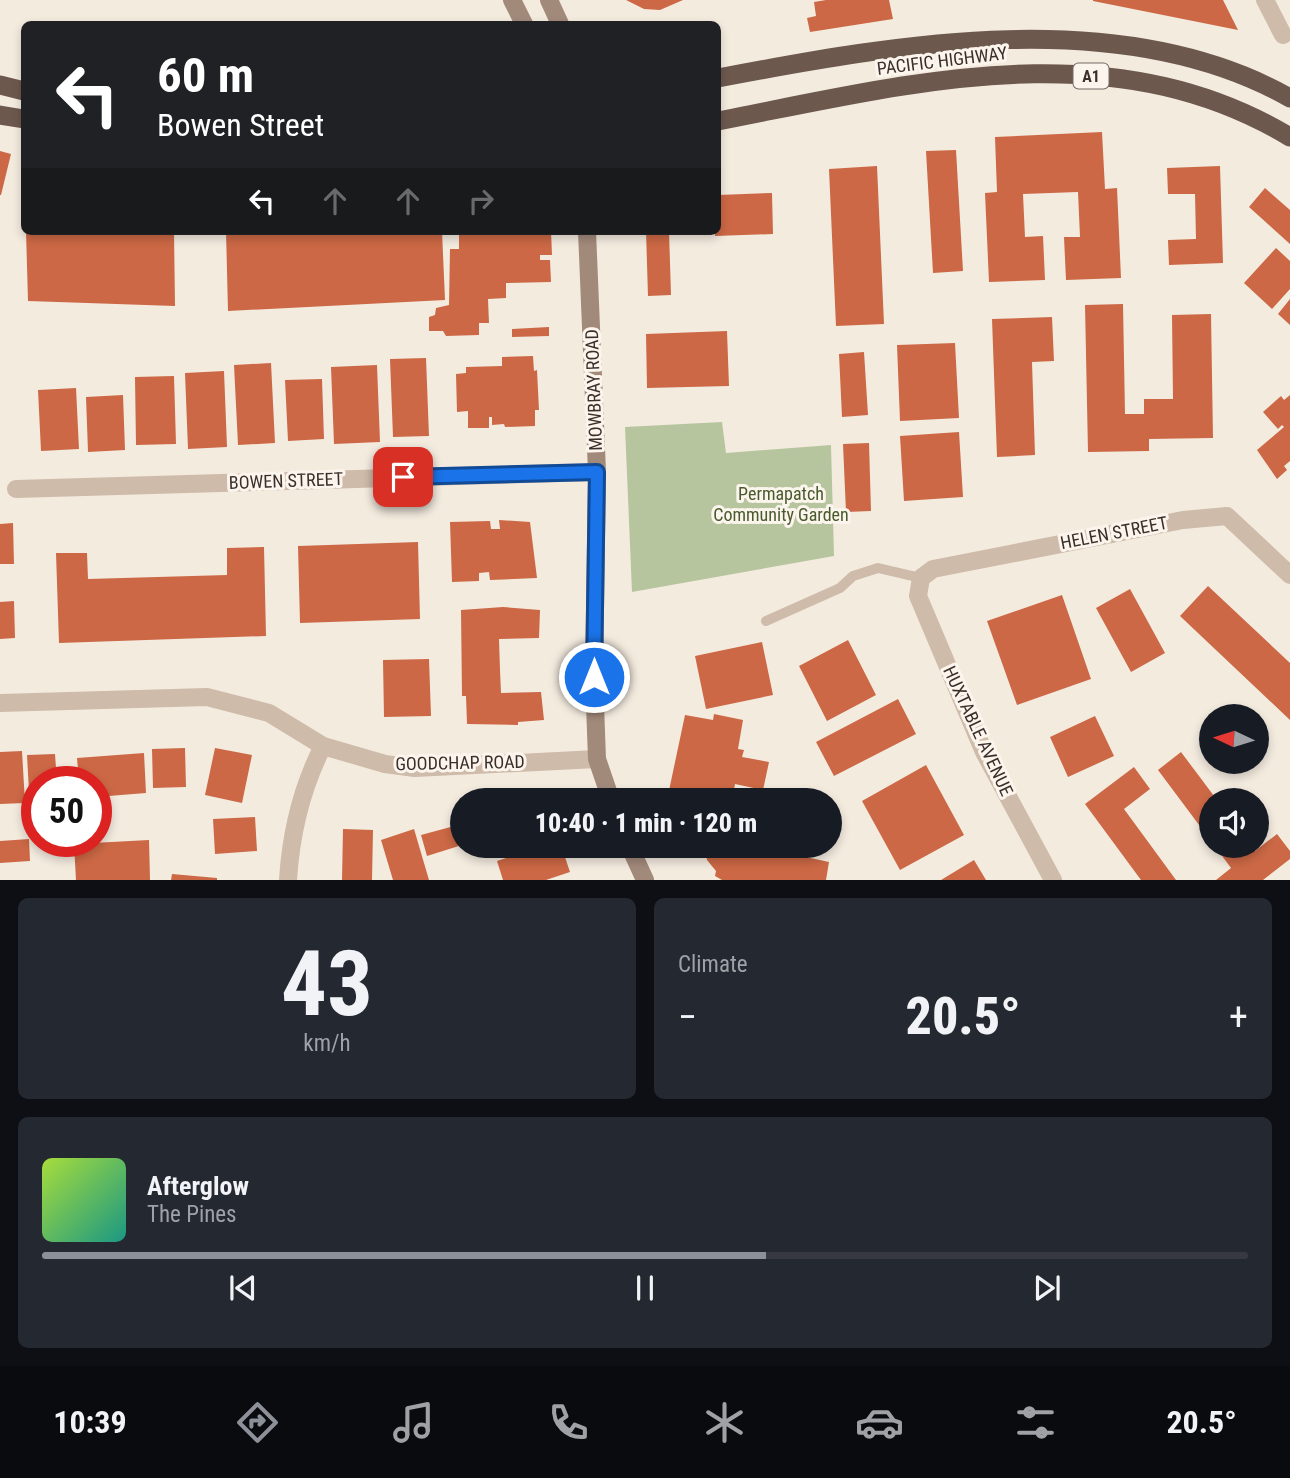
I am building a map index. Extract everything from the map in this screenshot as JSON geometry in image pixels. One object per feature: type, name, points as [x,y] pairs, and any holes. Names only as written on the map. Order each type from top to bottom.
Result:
[{"type":"highway","name":"PACIFIC HIGHWAY","points":[[721,77],[910,44],[1031,38],[1086,42],[1186,58],[1241,75],[1290,98]]},
{"type":"highway","name":"PACIFIC HIGHWAY","points":[[721,120],[937,80],[1030,73],[1086,76],[1158,85],[1224,104],[1263,121],[1290,137]]},
{"type":"highway","points":[[0,85],[21,89]]},
{"type":"highway","points":[[0,115],[21,118]]},
{"type":"main road","points":[[512,0],[522,21]]},
{"type":"main road","points":[[549,0],[559,21]]},
{"type":"main road","name":"MOWBRAY ROAD","points":[[587,235],[597,472],[594,677],[597,759],[607,788]]},
{"type":"main road","points":[[635,858],[645,880]]},
{"type":"street","points":[[1265,0],[1283,35]]},
{"type":"street","name":"BOWEN STREET","points":[[16,489],[597,472]]},
{"type":"street","name":"HELEN STREET","points":[[920,578],[933,569],[1183,520],[1227,516],[1290,575]]},
{"type":"street","name":"HUXTABLE AVENUE","points":[[920,578],[918,596],[984,752],[1053,880]]},
{"type":"street","name":"GOODCHAP ROAD","points":[[0,703],[206,697],[269,713],[323,746],[385,764],[415,768],[597,759]]},
{"type":"street","points":[[288,880],[290,850],[304,786],[323,746]]},
{"type":"lane","points":[[766,621],[840,588],[853,576],[878,568],[920,578]]},
{"type":"green space","name":"Permapatch Community Garden","points":[[722,422],[726,453],[831,445],[834,556],[632,592],[625,427]]},
{"type":"building","points":[[626,0],[683,0],[660,10],[644,9]]},
{"type":"building","points":[[889,0],[893,19],[810,32],[807,18],[816,16],[814,2]]},
{"type":"building","points":[[1223,0],[1238,30],[1093,1]]},
{"type":"building","points":[[1102,132],[1105,189],[1117,188],[1121,278],[1066,280],[1064,237],[1080,237],[1078,192],[1023,194],[1025,237],[1043,236],[1045,280],[989,282],[985,193],[997,192],[995,137]]},
{"type":"building","points":[[956,150],[963,271],[933,273],[926,151]]},
{"type":"building","points":[[0,151],[11,154],[1,195],[0,195]]},
{"type":"building","points":[[877,166],[884,324],[836,326],[829,169]]},
{"type":"building","points":[[1220,166],[1223,263],[1169,265],[1168,240],[1196,239],[1195,194],[1168,194],[1167,168]]},
{"type":"building","points":[[1265,188],[1290,210],[1290,244],[1249,207]]},
{"type":"building","points":[[772,193],[773,234],[715,236],[721,235],[721,195]]},
{"type":"building","points":[[26,235],[174,235],[175,306],[28,301]]},
{"type":"building","points":[[226,235],[442,235],[445,300],[228,311]]},
{"type":"building","points":[[459,235],[551,235],[552,255],[540,255],[540,260],[550,260],[551,282],[506,283],[506,298],[488,299],[489,323],[479,323],[479,335],[446,336],[443,331],[429,331],[429,317],[435,315],[436,308],[449,305],[450,249],[459,249]]},
{"type":"building","points":[[646,235],[669,235],[671,295],[648,296]]},
{"type":"building","points":[[1276,248],[1290,261],[1290,289],[1272,309],[1244,283]]},
{"type":"building","points":[[1290,299],[1290,325],[1278,314]]},
{"type":"building","points":[[1123,304],[1125,414],[1144,414],[1144,399],[1173,399],[1172,315],[1211,314],[1213,438],[1149,439],[1149,451],[1088,452],[1085,305]]},
{"type":"building","points":[[1052,317],[1054,361],[1032,362],[1035,455],[997,457],[992,319]]},
{"type":"building","points":[[549,327],[549,336],[512,337],[512,329]]},
{"type":"building","points":[[727,331],[729,386],[647,388],[646,334]]},
{"type":"building","points":[[955,343],[959,418],[900,421],[897,345]]},
{"type":"building","points":[[864,352],[868,415],[842,417],[839,354]]},
{"type":"building","points":[[533,356],[534,371],[537,370],[539,410],[535,410],[535,426],[492,425],[492,417],[489,417],[489,428],[468,428],[468,411],[457,412],[456,374],[466,373],[466,367],[502,366],[502,357]]},
{"type":"building","points":[[426,358],[429,436],[393,437],[390,359]]},
{"type":"building","points":[[271,363],[275,443],[238,445],[234,365]]},
{"type":"building","points":[[377,365],[380,442],[334,444],[331,367]]},
{"type":"building","points":[[224,371],[227,447],[188,449],[185,373]]},
{"type":"building","points":[[174,376],[176,444],[136,445],[135,377]]},
{"type":"building","points":[[322,379],[324,439],[288,441],[285,380]]},
{"type":"building","points":[[76,388],[79,449],[41,451],[38,390]]},
{"type":"building","points":[[123,395],[125,450],[88,452],[86,397]]},
{"type":"building","points":[[1290,395],[1290,461],[1284,466],[1287,470],[1277,479],[1257,450],[1284,427],[1282,425],[1278,429],[1263,412],[1281,396],[1284,400]]},
{"type":"building","points":[[959,432],[963,497],[904,501],[900,436]]},
{"type":"building","points":[[869,443],[871,511],[846,512],[843,444]]},
{"type":"building","points":[[499,520],[530,522],[537,578],[490,580],[489,572],[479,573],[479,581],[452,582],[450,522],[490,521],[491,529],[500,529]]},
{"type":"building","points":[[13,523],[14,564],[0,564],[0,524]]},
{"type":"building","points":[[418,542],[420,619],[300,623],[298,546]]},
{"type":"building","points":[[264,547],[266,636],[59,643],[56,553],[87,553],[88,579],[227,575],[227,548]]},
{"type":"building","points":[[1208,586],[1290,663],[1290,720],[1180,616]]},
{"type":"building","points":[[1130,589],[1165,653],[1131,672],[1096,608]]},
{"type":"building","points":[[1062,595],[1091,679],[1017,705],[987,621]]},
{"type":"building","points":[[14,601],[15,638],[0,639],[0,602]]},
{"type":"building","points":[[503,607],[540,610],[539,638],[499,639],[500,670],[501,693],[541,692],[544,720],[518,722],[518,725],[467,724],[466,696],[462,696],[461,610]]},
{"type":"building","points":[[848,640],[876,695],[827,721],[799,666]]},
{"type":"building","points":[[762,642],[773,695],[706,709],[695,656]]},
{"type":"building","points":[[429,659],[431,716],[384,717],[383,660]]},
{"type":"building","points":[[898,699],[916,734],[834,776],[816,742]]},
{"type":"building","points":[[714,714],[743,720],[738,749],[744,750],[742,757],[769,762],[763,788],[735,784],[734,788],[670,788],[685,715],[713,720]]},
{"type":"building","points":[[1095,716],[1114,756],[1068,777],[1050,737]]},
{"type":"building","points":[[185,748],[186,787],[153,788],[152,749]]},
{"type":"building","points":[[215,748],[252,755],[242,803],[205,795]]},
{"type":"building","points":[[22,751],[21,803],[0,804],[0,752]]},
{"type":"building","points":[[1181,752],[1208,788],[1199,788],[1199,825],[1158,770]]},
{"type":"building","points":[[144,753],[146,793],[112,796],[112,766],[78,766],[77,758]]},
{"type":"building","points":[[55,754],[56,766],[28,766],[27,755]]},
{"type":"building","points":[[926,765],[964,835],[900,870],[862,801]]},
{"type":"building","points":[[1134,767],[1150,789],[1124,809],[1176,880],[1141,880],[1085,804]]},
{"type":"building","points":[[255,817],[257,851],[215,854],[213,819]]},
{"type":"building","points":[[450,827],[450,849],[427,856],[421,835]]},
{"type":"building","points":[[343,829],[373,830],[372,880],[342,880]]},
{"type":"building","points":[[414,829],[429,880],[393,880],[381,840]]},
{"type":"building","points":[[1277,834],[1290,851],[1290,859],[1263,880],[1216,880],[1231,868],[1224,858],[1269,858],[1269,840]]},
{"type":"building","points":[[21,840],[21,857],[30,857],[30,861],[0,863],[0,841]]},
{"type":"building","points":[[149,840],[150,880],[76,880],[75,857],[112,857],[112,842]]},
{"type":"building","points":[[506,858],[565,858],[570,872],[546,880],[503,880],[497,861]]},
{"type":"building","points":[[811,858],[829,862],[826,880],[722,880],[715,876],[716,871],[707,860]]},
{"type":"building","points":[[974,860],[986,880],[941,880]]},
{"type":"building","points":[[172,874],[217,878],[217,880],[171,880]]},
{"type":"route","points":[[403,477],[597,472],[594,677]]}]
